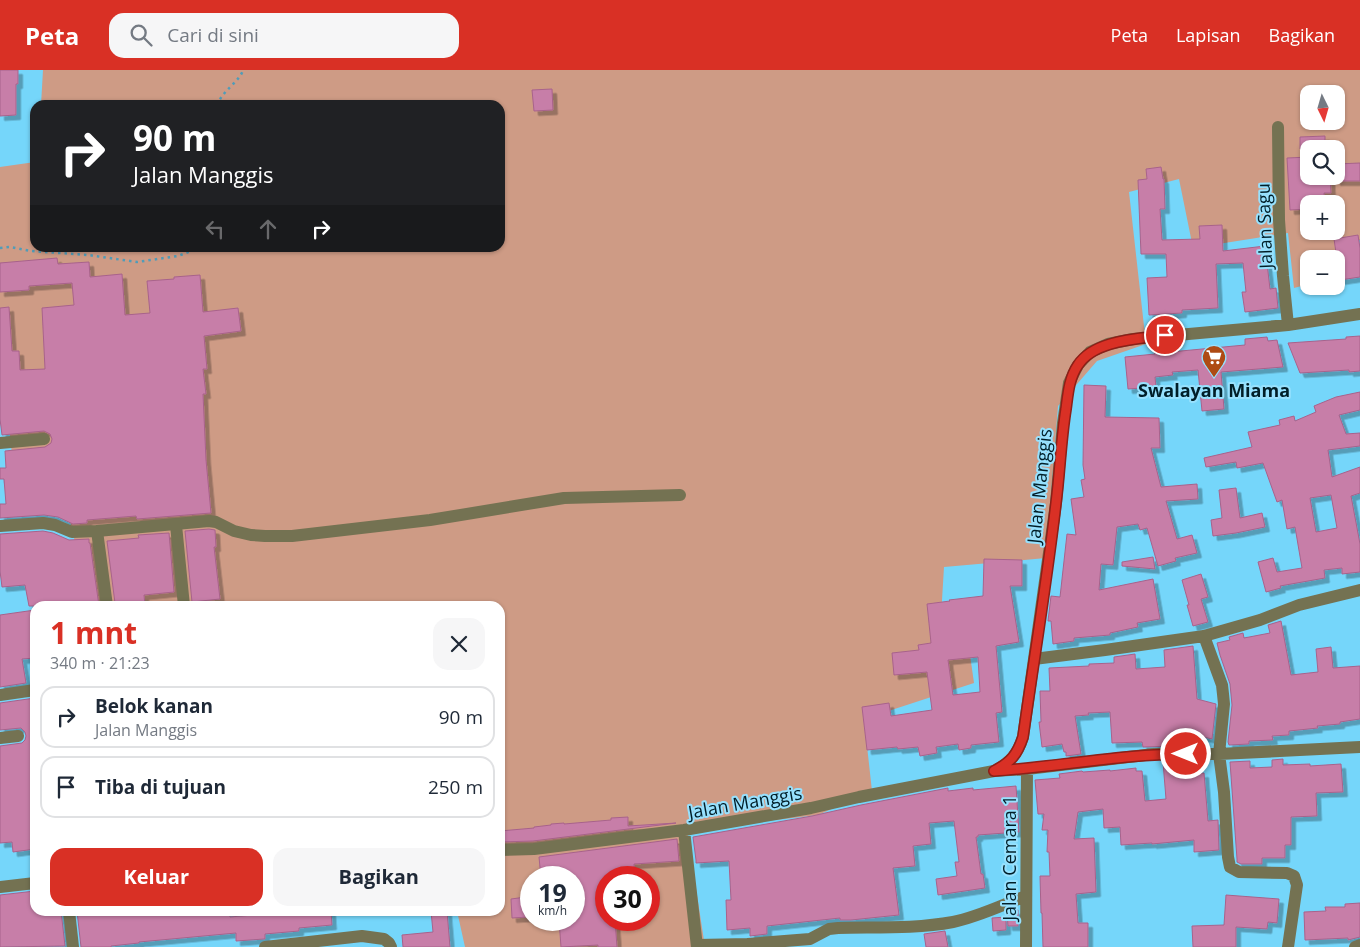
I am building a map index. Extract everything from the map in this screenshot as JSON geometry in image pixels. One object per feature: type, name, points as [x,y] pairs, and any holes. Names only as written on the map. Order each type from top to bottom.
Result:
[{"type":"street","name":"Jalan Sagu","points":[[1278,127],[1279,220],[1288,325]]},
{"type":"street","name":"Jalan Manggis","points":[[994,771],[1004,766],[1019,749],[1023,737],[1056,503],[1069,383],[1078,365],[1090,352],[1108,344],[1133,339],[1288,325],[1360,314]]},
{"type":"street","points":[[0,443],[44,439]]},
{"type":"street","points":[[0,526],[56,524],[72,532],[97,532],[209,521],[216,522],[234,531],[265,536],[292,536],[430,520],[564,498],[680,495]]},
{"type":"street","points":[[176,524],[184,601]]},
{"type":"street","points":[[97,532],[106,601]]},
{"type":"street","points":[[1034,659],[1204,636],[1260,620],[1300,605],[1360,590]]},
{"type":"street","points":[[1204,636],[1224,694],[1219,754],[1230,867],[1239,872],[1287,873],[1294,876],[1297,885],[1288,947]]},
{"type":"street","points":[[0,695],[30,691]]},
{"type":"street","points":[[0,738],[18,736]]},
{"type":"street","name":"Jalan Manggis","points":[[505,850],[684,830],[811,808],[994,771],[1154,754],[1219,754],[1360,747]]},
{"type":"street","name":"Jalan Cemara 1","points":[[1026,947],[1027,769]]},
{"type":"street","points":[[684,830],[697,946],[748,945],[810,939],[829,929],[838,928],[908,928],[946,923],[969,918],[1026,896]]},
{"type":"street","points":[[0,887],[30,884]]},
{"type":"street","points":[[70,916],[73,947]]},
{"type":"street","points":[[265,947],[362,936],[384,939],[391,947]]},
{"type":"street","points":[[1355,947],[1360,945]]},
{"type":"path","points":[[220,100],[224,92],[242,76],[243,70]]},
{"type":"path","points":[[0,248],[10,247],[30,251]]},
{"type":"path","points":[[45,252],[88,255],[137,262],[178,256],[188,252]]},
{"type":"shaded area","points":[[43,70],[1360,70],[1360,240],[1344,242],[1344,250],[1300,250],[1300,286],[1294,288],[1288,233],[1193,248],[1179,179],[1129,192],[1146,344],[1097,361],[1058,406],[1046,558],[944,567],[940,633],[969,648],[974,683],[864,719],[872,791],[818,815],[687,830],[705,947],[465,947],[458,916],[505,916],[505,601],[84,601],[75,542],[57,469],[14,475],[0,334],[0,167],[30,163],[30,252],[505,252],[505,100],[41,100]]},
{"type":"building","points":[[0,70],[18,70],[16,115],[0,116]]},
{"type":"building","points":[[552,89],[553,110],[534,111],[532,90]]},
{"type":"building","points":[[1325,136],[1325,140],[1300,140],[1300,137]]},
{"type":"building","points":[[1300,157],[1300,185],[1331,185],[1331,193],[1324,193],[1324,195],[1300,195],[1300,209],[1290,210],[1287,158]]},
{"type":"building","points":[[1360,163],[1360,181],[1345,181],[1345,164]]},
{"type":"building","points":[[1161,167],[1164,179],[1165,209],[1160,209],[1162,240],[1200,239],[1199,226],[1222,225],[1223,251],[1265,246],[1270,289],[1276,288],[1278,308],[1245,312],[1242,292],[1246,292],[1243,263],[1216,264],[1218,308],[1182,310],[1182,313],[1149,315],[1147,278],[1167,277],[1166,254],[1141,254],[1138,180],[1147,179],[1146,169]]},
{"type":"building","points":[[1358,235],[1360,277],[1345,279],[1345,250],[1336,250],[1334,240],[1345,240],[1345,237]]},
{"type":"building","points":[[57,258],[58,264],[89,262],[90,277],[122,274],[125,315],[150,313],[147,281],[200,275],[203,312],[238,308],[241,331],[204,336],[207,369],[203,369],[206,394],[203,394],[211,513],[137,519],[136,516],[87,520],[87,523],[73,524],[58,517],[44,515],[0,518],[0,504],[6,504],[4,479],[0,479],[0,468],[6,468],[5,451],[45,447],[51,443],[52,439],[50,434],[44,431],[2,435],[0,419],[0,308],[9,307],[12,351],[19,351],[20,370],[45,369],[42,308],[74,305],[72,283],[29,286],[29,290],[0,292],[0,263]]},
{"type":"building","points":[[1360,336],[1360,371],[1300,373],[1288,343],[1346,339],[1346,337]]},
{"type":"building","points":[[1267,337],[1268,341],[1277,340],[1283,367],[1221,372],[1224,409],[1202,411],[1198,370],[1172,372],[1173,375],[1155,377],[1156,387],[1128,389],[1125,357],[1155,354],[1155,349],[1170,348],[1170,352],[1245,345],[1245,339]]},
{"type":"building","points":[[1084,385],[1106,386],[1105,417],[1159,418],[1160,448],[1151,448],[1161,487],[1197,484],[1198,499],[1166,501],[1177,539],[1192,535],[1197,553],[1175,558],[1176,561],[1158,566],[1147,528],[1140,530],[1138,524],[1117,527],[1113,565],[1101,564],[1099,590],[1153,579],[1160,619],[1137,623],[1138,627],[1110,633],[1110,635],[1074,638],[1074,641],[1053,644],[1051,621],[1048,621],[1051,596],[1060,597],[1067,534],[1076,535],[1071,499],[1084,497],[1081,480],[1085,479],[1083,465]]},
{"type":"building","points":[[1360,392],[1360,410],[1339,415],[1346,434],[1360,433],[1360,446],[1328,450],[1332,477],[1360,467],[1360,493],[1351,496],[1360,544],[1360,572],[1342,574],[1342,568],[1324,570],[1325,578],[1280,586],[1281,588],[1266,592],[1258,562],[1273,558],[1277,572],[1302,568],[1295,527],[1287,529],[1282,500],[1277,502],[1263,463],[1237,468],[1236,462],[1206,467],[1204,458],[1252,447],[1248,432],[1280,425],[1279,420],[1294,416],[1295,421],[1316,412],[1314,406],[1336,397]],"holes":[[[1331,495],[1337,528],[1316,532],[1310,498]]]},
{"type":"building","points":[[1236,488],[1240,518],[1262,513],[1265,527],[1213,536],[1211,520],[1222,518],[1219,490]]},
{"type":"building","points":[[215,530],[216,547],[214,547],[220,599],[192,601],[185,531]]},
{"type":"building","points":[[43,531],[69,540],[89,539],[98,601],[30,601],[29,606],[25,585],[2,587],[0,534]]},
{"type":"building","points":[[169,533],[174,592],[144,595],[145,601],[115,601],[107,541],[139,538],[138,535]]},
{"type":"building","points":[[1153,557],[1155,569],[1122,566],[1122,562]]},
{"type":"building","points":[[984,559],[1022,560],[1022,586],[1010,586],[1019,642],[996,646],[1002,712],[996,713],[999,742],[971,745],[971,748],[959,750],[958,744],[936,747],[937,753],[920,756],[918,747],[867,750],[862,707],[889,703],[891,716],[932,710],[927,672],[894,675],[892,653],[919,650],[918,645],[931,643],[927,604],[983,596]],"holes":[[[978,657],[980,692],[953,695],[948,660]]]},
{"type":"building","points":[[1201,574],[1208,597],[1201,599],[1208,622],[1193,626],[1182,580]]},
{"type":"building","points":[[30,611],[30,658],[22,659],[26,683],[0,687],[0,615]]},
{"type":"building","points":[[1281,621],[1291,675],[1318,672],[1316,649],[1331,647],[1333,668],[1360,666],[1360,719],[1340,722],[1340,724],[1317,726],[1318,728],[1289,731],[1289,735],[1272,736],[1273,740],[1249,741],[1249,744],[1229,745],[1232,705],[1230,684],[1217,643],[1230,640],[1229,637],[1243,633],[1244,638],[1270,633],[1268,625]]},
{"type":"building","points":[[1193,646],[1197,699],[1216,704],[1212,739],[1176,730],[1177,745],[1175,746],[1143,747],[1142,742],[1112,743],[1110,712],[1088,713],[1089,715],[1075,716],[1081,754],[1066,756],[1062,744],[1042,747],[1039,722],[1041,722],[1040,691],[1050,691],[1049,668],[1114,663],[1114,657],[1135,654],[1136,669],[1165,667],[1164,650]]},
{"type":"building","points":[[30,699],[30,850],[13,852],[12,842],[0,843],[0,746],[22,743],[26,736],[21,728],[0,730],[0,703]]},
{"type":"building","points":[[1283,759],[1283,765],[1341,764],[1343,792],[1316,793],[1317,816],[1291,817],[1291,845],[1285,845],[1285,858],[1262,858],[1262,864],[1241,864],[1237,862],[1230,762],[1250,761],[1250,768],[1272,767],[1272,760]]},
{"type":"building","points":[[1163,762],[1176,762],[1177,775],[1204,773],[1208,821],[1218,820],[1219,850],[1194,852],[1194,840],[1121,845],[1120,827],[1104,828],[1103,809],[1078,812],[1074,839],[1094,838],[1096,892],[1076,894],[1078,923],[1088,923],[1088,947],[1043,947],[1040,876],[1050,876],[1049,852],[1047,852],[1048,830],[1042,830],[1044,814],[1038,814],[1035,780],[1060,778],[1059,774],[1082,771],[1110,771],[1136,768],[1136,771],[1142,771],[1145,801],[1166,799]]},
{"type":"building","points":[[1016,786],[1019,832],[978,835],[976,837],[981,874],[983,874],[985,888],[938,895],[936,879],[957,876],[955,862],[959,862],[954,821],[929,823],[931,844],[913,846],[915,866],[893,868],[899,915],[851,920],[840,920],[840,918],[767,926],[767,934],[750,936],[750,928],[727,930],[726,900],[731,900],[729,861],[696,863],[693,837],[812,816],[948,788],[948,791]]},
{"type":"building","points":[[628,817],[628,826],[676,823],[533,841],[505,842],[505,831],[534,828],[551,824],[611,820],[611,818]]},
{"type":"building","points":[[677,839],[679,861],[634,864],[634,866],[595,866],[595,931],[616,931],[617,947],[598,947],[598,945],[561,947],[560,931],[585,931],[585,866],[540,866],[539,857]]},
{"type":"building","points":[[30,892],[30,916],[62,916],[65,946],[0,947],[0,895]]},
{"type":"building","points":[[1226,895],[1279,899],[1277,923],[1268,922],[1267,929],[1236,927],[1236,947],[1193,947],[1192,926],[1224,925]]},
{"type":"building","points":[[520,898],[520,918],[512,918],[511,899]]},
{"type":"building","points":[[1360,903],[1360,937],[1348,940],[1348,938],[1305,940],[1304,912],[1326,911],[1325,907],[1345,907],[1345,904]]},
{"type":"building","points":[[1018,910],[1018,926],[1008,926],[1007,912]]},
{"type":"building","points":[[78,916],[331,916],[332,925],[299,928],[299,931],[265,934],[265,939],[236,941],[236,933],[139,942],[111,947],[81,947]]},
{"type":"building","points":[[431,916],[447,916],[450,947],[403,947],[402,935],[433,932]]},
{"type":"building","points":[[1006,917],[1006,930],[993,931],[992,918]]},
{"type":"building","points":[[945,931],[948,947],[926,947],[924,934]]},
{"type":"place","name":"Swalayan Miama","points":[[1214,378]]},
{"type":"route","points":[[1165,335],[1108,344],[1090,352],[1078,365],[1069,383],[1056,503],[1023,737],[1019,749],[1011,759],[1004,766],[994,771],[1154,754],[1186,754]]}]
